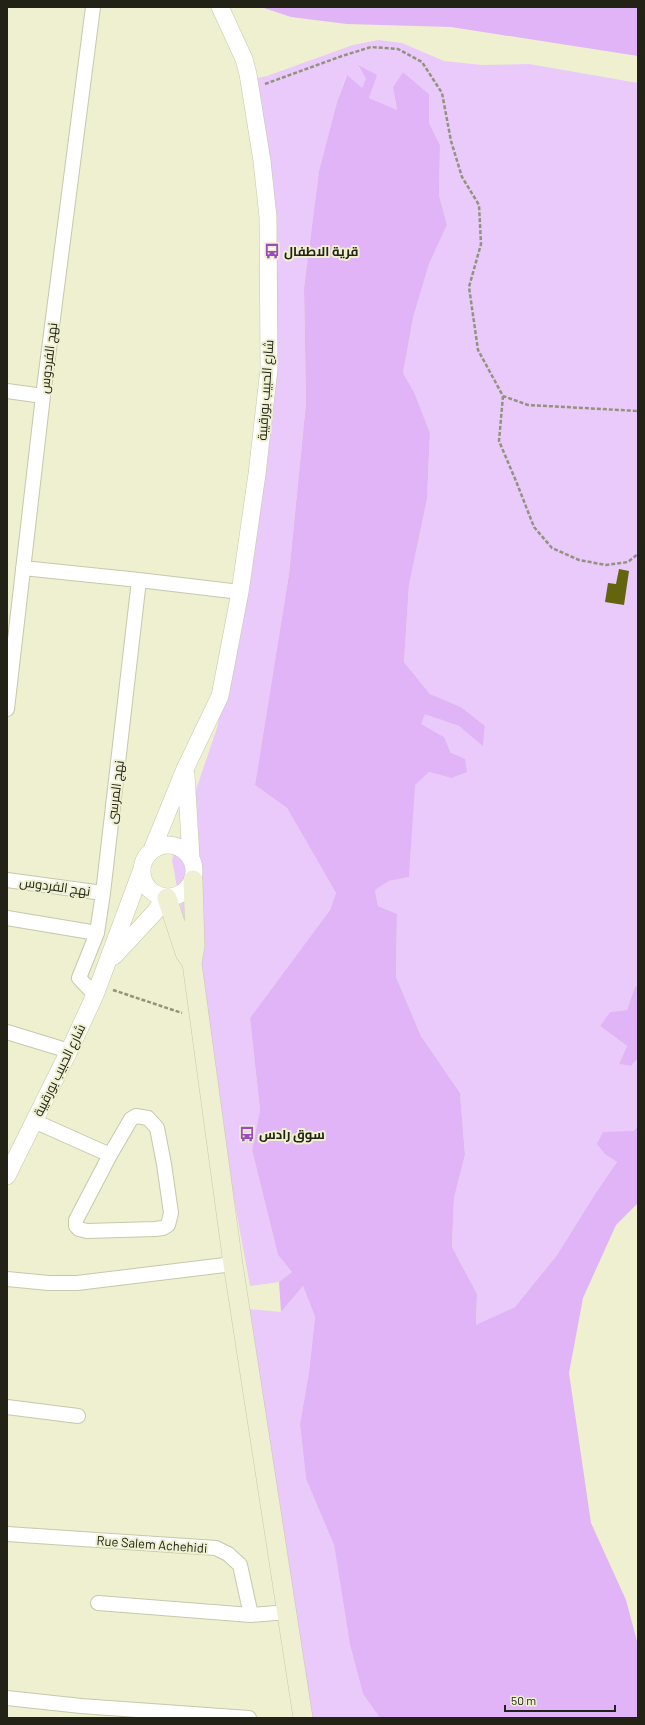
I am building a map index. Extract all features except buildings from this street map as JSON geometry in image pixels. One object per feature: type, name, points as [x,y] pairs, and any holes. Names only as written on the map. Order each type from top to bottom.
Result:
[{"type":"main road","points":[[193,880],[195,946],[192,963],[233,1264],[288,1612],[303,1718]]},
{"type":"main road","points":[[166,898],[186,952],[192,963]]},
{"type":"street","name":"نهج الفردوس","points":[[7,709],[43,396],[93,7]]},
{"type":"street","name":"شارع الحبيب بورقيبة","points":[[152,850],[185,769],[220,696],[240,592],[257,474],[268,369],[268,217],[251,87],[244,59],[220,7]]},
{"type":"street","points":[[7,391],[43,396]]},
{"type":"street","points":[[23,568],[240,592]]},
{"type":"street","name":"نهج المرسى","points":[[97,990],[79,978],[97,933],[103,893],[139,580]]},
{"type":"street","points":[[185,769],[192,858],[195,873],[193,880],[183,893],[166,898],[154,894],[144,884],[142,869],[147,855],[152,850],[166,845],[174,845],[187,852],[192,858]]},
{"type":"street","name":"شارع الحبيب بورقيبة","points":[[7,1176],[70,1051],[97,990],[142,869]]},
{"type":"street","name":"نهج الفردوس","points":[[7,880],[103,893]]},
{"type":"street","name":"شارع الحبيب بورقيبة","points":[[107,964],[166,898]]},
{"type":"street","points":[[7,918],[97,933]]},
{"type":"street","points":[[7,1032],[70,1051]]},
{"type":"street","points":[[136,1116],[148,1118],[153,1122],[156,1128],[164,1164],[171,1213],[168,1225],[163,1228],[148,1229],[87,1231],[77,1228],[75,1224],[76,1220],[110,1155],[131,1119],[136,1116]]},
{"type":"street","points":[[34,1121],[110,1155]]},
{"type":"street","points":[[7,1279],[49,1283],[77,1283],[233,1264]]},
{"type":"street","points":[[7,1407],[78,1416]]},
{"type":"street","name":"Rue Salem Achehidi","points":[[7,1534],[216,1548],[222,1550],[240,1565],[251,1615]]},
{"type":"street","points":[[98,1603],[251,1615],[288,1612]]},
{"type":"street","points":[[7,1698],[81,1706],[249,1718]]},
{"type":"path","points":[[251,87],[270,83],[313,66],[371,47],[398,49],[422,62],[442,93],[451,141],[462,177],[479,205],[482,244],[469,286],[478,350],[503,396],[499,441],[534,527],[552,548],[579,560],[606,564],[628,562],[638,554]]},
{"type":"path","points":[[503,396],[528,405],[638,411]]},
{"type":"path","points":[[97,990],[200,1019]]},
{"type":"shaded area","points":[[261,7],[638,7],[638,56],[451,27],[347,24],[291,17]]},
{"type":"shaded area","points":[[378,40],[402,43],[444,61],[482,65],[529,64],[638,83],[638,987],[635,986],[627,1010],[610,1012],[600,1026],[627,1046],[619,1064],[631,1066],[638,1058],[638,1126],[606,1155],[617,1162],[557,1255],[515,1307],[476,1326],[477,1294],[452,1247],[454,1198],[465,1155],[460,1093],[421,1036],[396,977],[397,914],[378,906],[375,890],[389,881],[409,877],[414,785],[429,772],[451,778],[451,753],[444,737],[420,724],[425,713],[459,726],[483,745],[485,727],[461,707],[430,694],[404,662],[409,585],[427,499],[430,433],[414,392],[403,373],[413,318],[429,264],[447,225],[439,195],[440,145],[429,123],[429,94],[403,72],[393,87],[397,111],[369,98],[376,75],[358,66],[366,79],[362,89],[346,76],[337,102],[319,171],[304,288],[306,403],[289,574],[255,785],[287,808],[336,893],[330,910],[250,1018],[260,1110],[252,1150],[278,1255],[292,1272],[279,1282],[250,1286],[172,860],[217,728],[252,570],[275,371],[252,79],[267,76],[353,45]]},
{"type":"shaded area","points":[[358,65],[377,75],[369,98],[397,110],[393,87],[403,72],[429,94],[429,123],[440,145],[439,195],[447,225],[429,264],[413,318],[403,373],[414,392],[430,433],[427,499],[409,585],[404,662],[430,694],[461,707],[485,726],[483,746],[459,726],[425,714],[421,724],[444,737],[451,753],[465,759],[467,772],[451,778],[429,772],[415,785],[409,877],[389,881],[375,890],[378,906],[397,914],[396,977],[421,1036],[460,1093],[465,1155],[454,1198],[452,1247],[477,1294],[476,1325],[515,1307],[557,1255],[617,1162],[606,1155],[597,1144],[603,1132],[633,1131],[638,1126],[638,1203],[616,1225],[583,1298],[569,1373],[591,1523],[626,1600],[638,1645],[638,1718],[380,1718],[363,1694],[350,1645],[334,1545],[306,1479],[300,1424],[309,1372],[315,1317],[303,1286],[281,1312],[279,1282],[292,1272],[278,1255],[252,1150],[260,1110],[250,1018],[330,910],[336,893],[287,808],[255,785],[289,574],[306,403],[304,288],[319,171],[337,102],[347,75],[362,88],[366,79]]},
{"type":"shaded area","points":[[635,986],[638,987],[638,1058],[631,1066],[619,1064],[627,1046],[600,1026],[610,1012],[627,1010]]},
{"type":"shaded area","points":[[303,1286],[315,1317],[309,1372],[300,1424],[306,1479],[334,1545],[350,1645],[363,1694],[380,1718],[304,1718],[247,1309],[281,1312]]},
{"type":"place","name":"قرية الاطفال","points":[[272,251]]},
{"type":"place","name":"سوق رادس","points":[[247,1134]]}]
